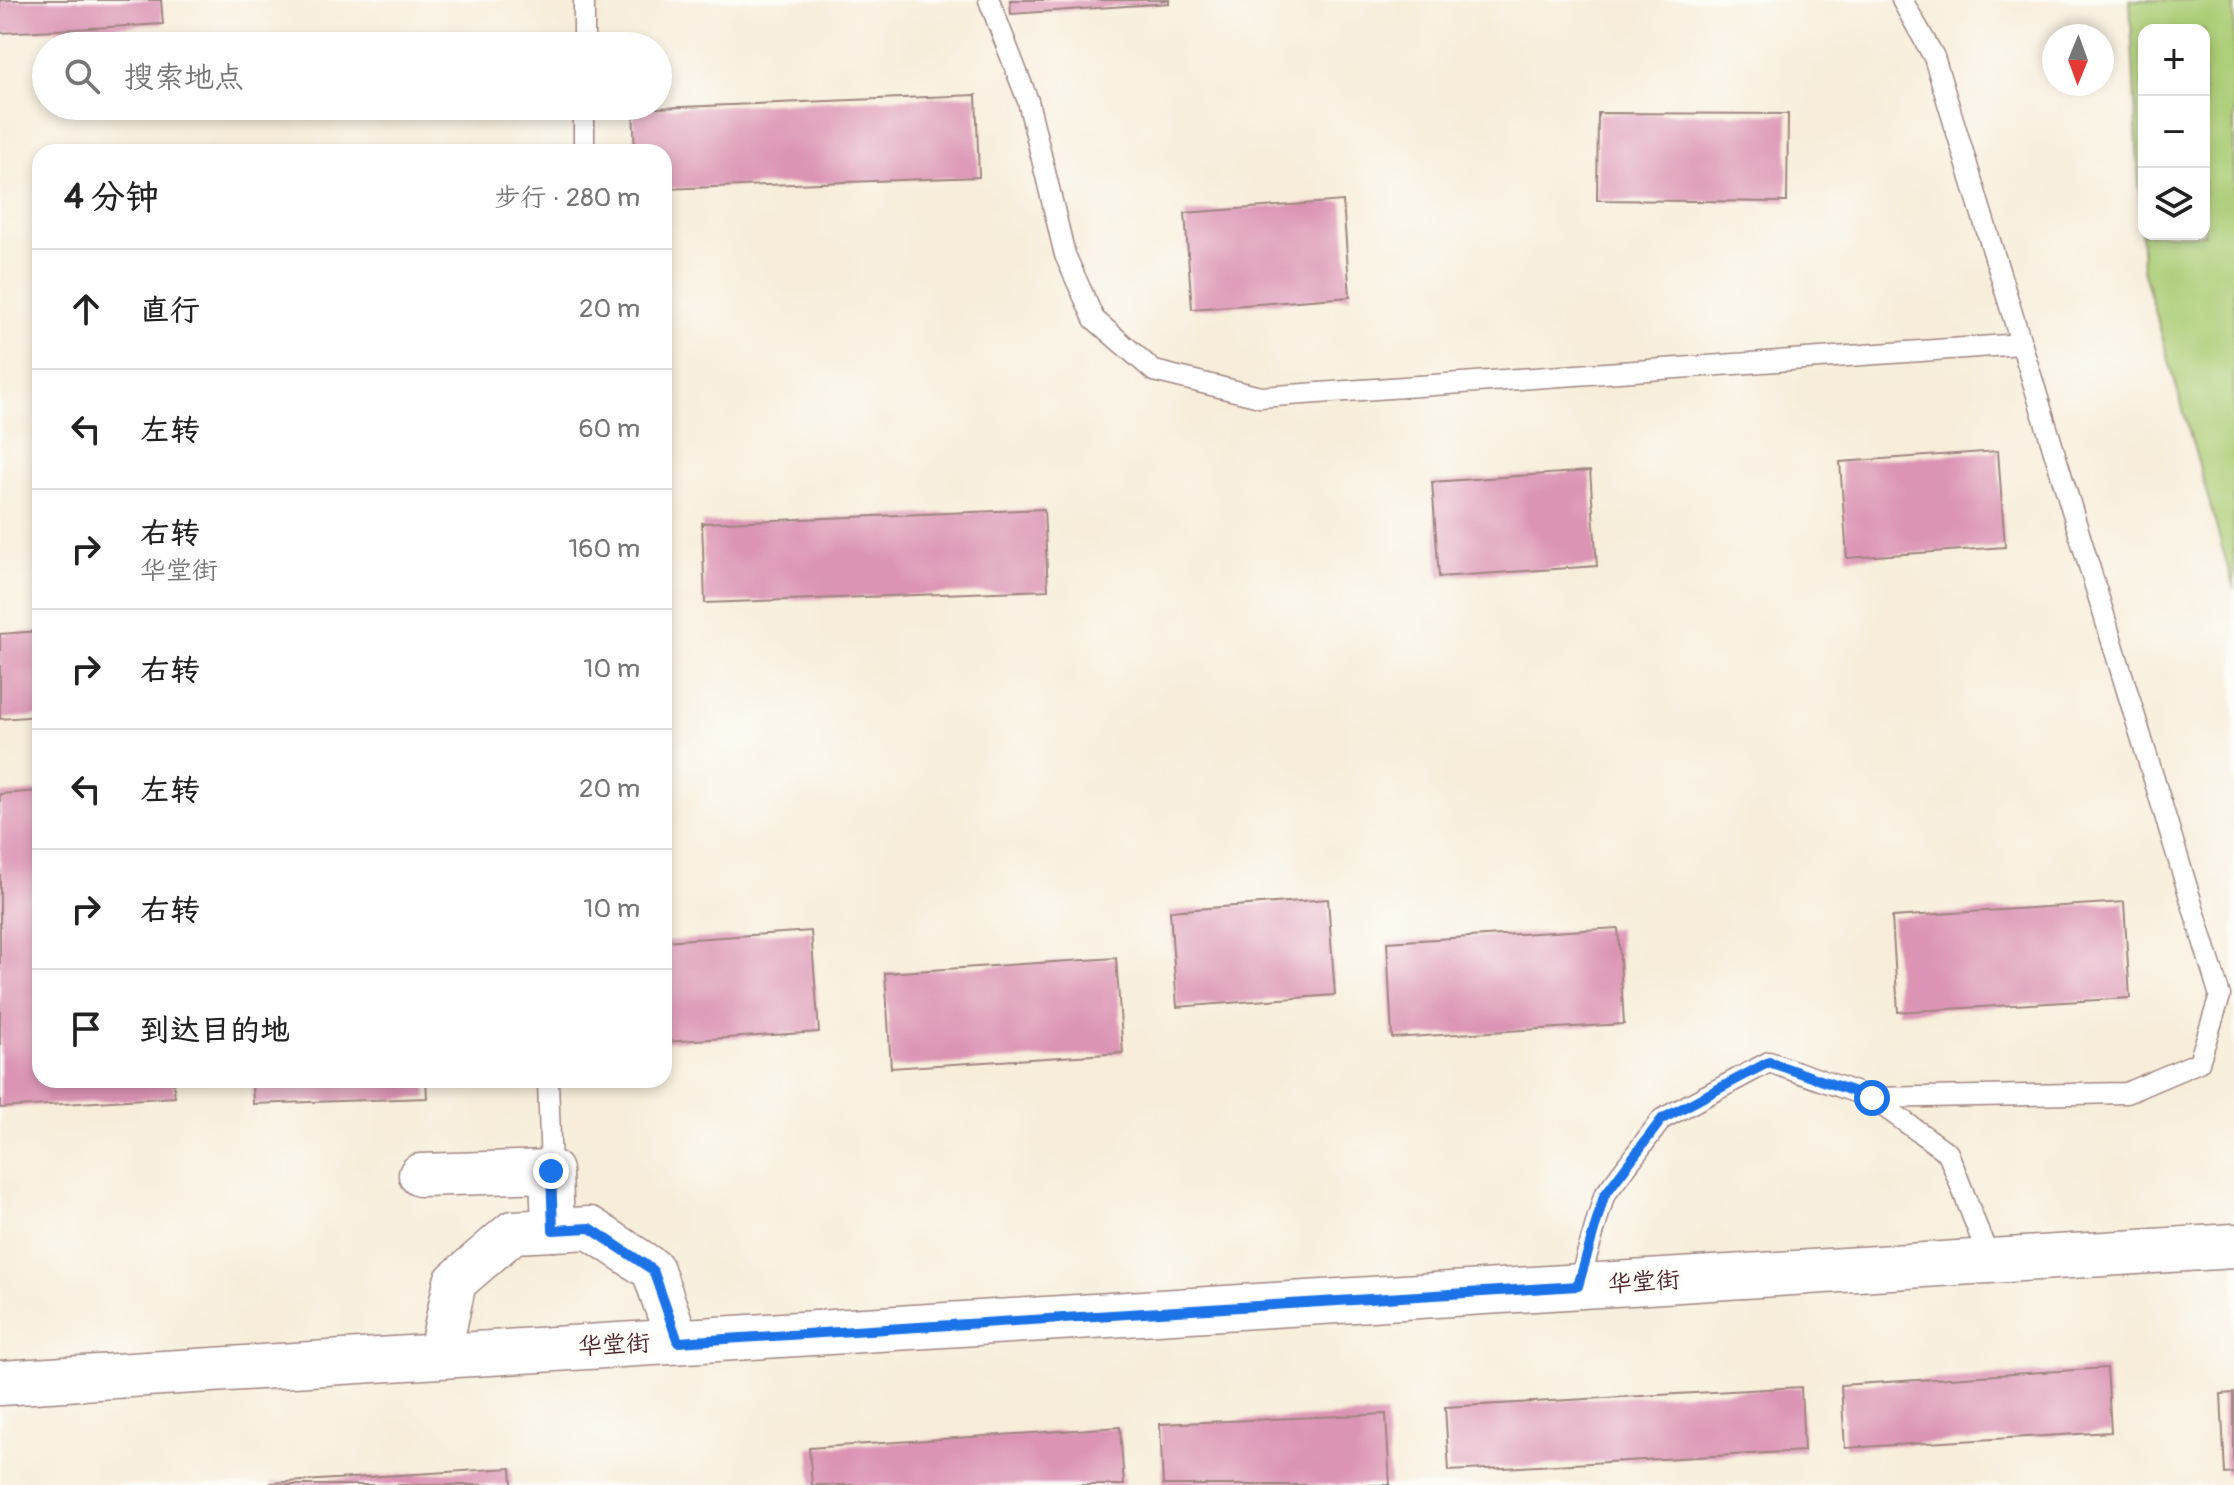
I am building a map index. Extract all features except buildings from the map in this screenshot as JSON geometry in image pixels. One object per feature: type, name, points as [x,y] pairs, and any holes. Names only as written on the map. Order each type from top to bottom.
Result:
[{"type":"street","points":[[420,1175],[551,1171],[553,1230]]},
{"type":"street","points":[[439,1356],[455,1282],[513,1232],[590,1228],[653,1270],[678,1342]]},
{"type":"street","name":"华堂街","points":[[0,1383],[2234,1246]]},
{"type":"lane","points":[[584,0],[584,32]]},
{"type":"lane","points":[[989,0],[1028,101],[1065,255],[1094,319],[1154,371],[1260,397],[2022,344]]},
{"type":"lane","points":[[1872,1098],[2126,1093],[2199,1062],[2220,996],[1934,57],[1902,0]]},
{"type":"lane","points":[[584,120],[584,144]]},
{"type":"lane","points":[[1578,1286],[1604,1196],[1662,1119],[1769,1062],[1872,1098],[1948,1153],[1990,1261]]},
{"type":"lane","points":[[548,1088],[551,1171]]},
{"type":"green space","points":[[2130,0],[2234,0],[2234,589],[2143,269],[2142,240],[2210,240],[2210,24],[2138,24],[2138,166]]},
{"type":"route","points":[[551,1171],[553,1230],[590,1228],[653,1270],[678,1342],[1578,1286],[1604,1196],[1662,1119],[1769,1062],[1872,1098]]}]
